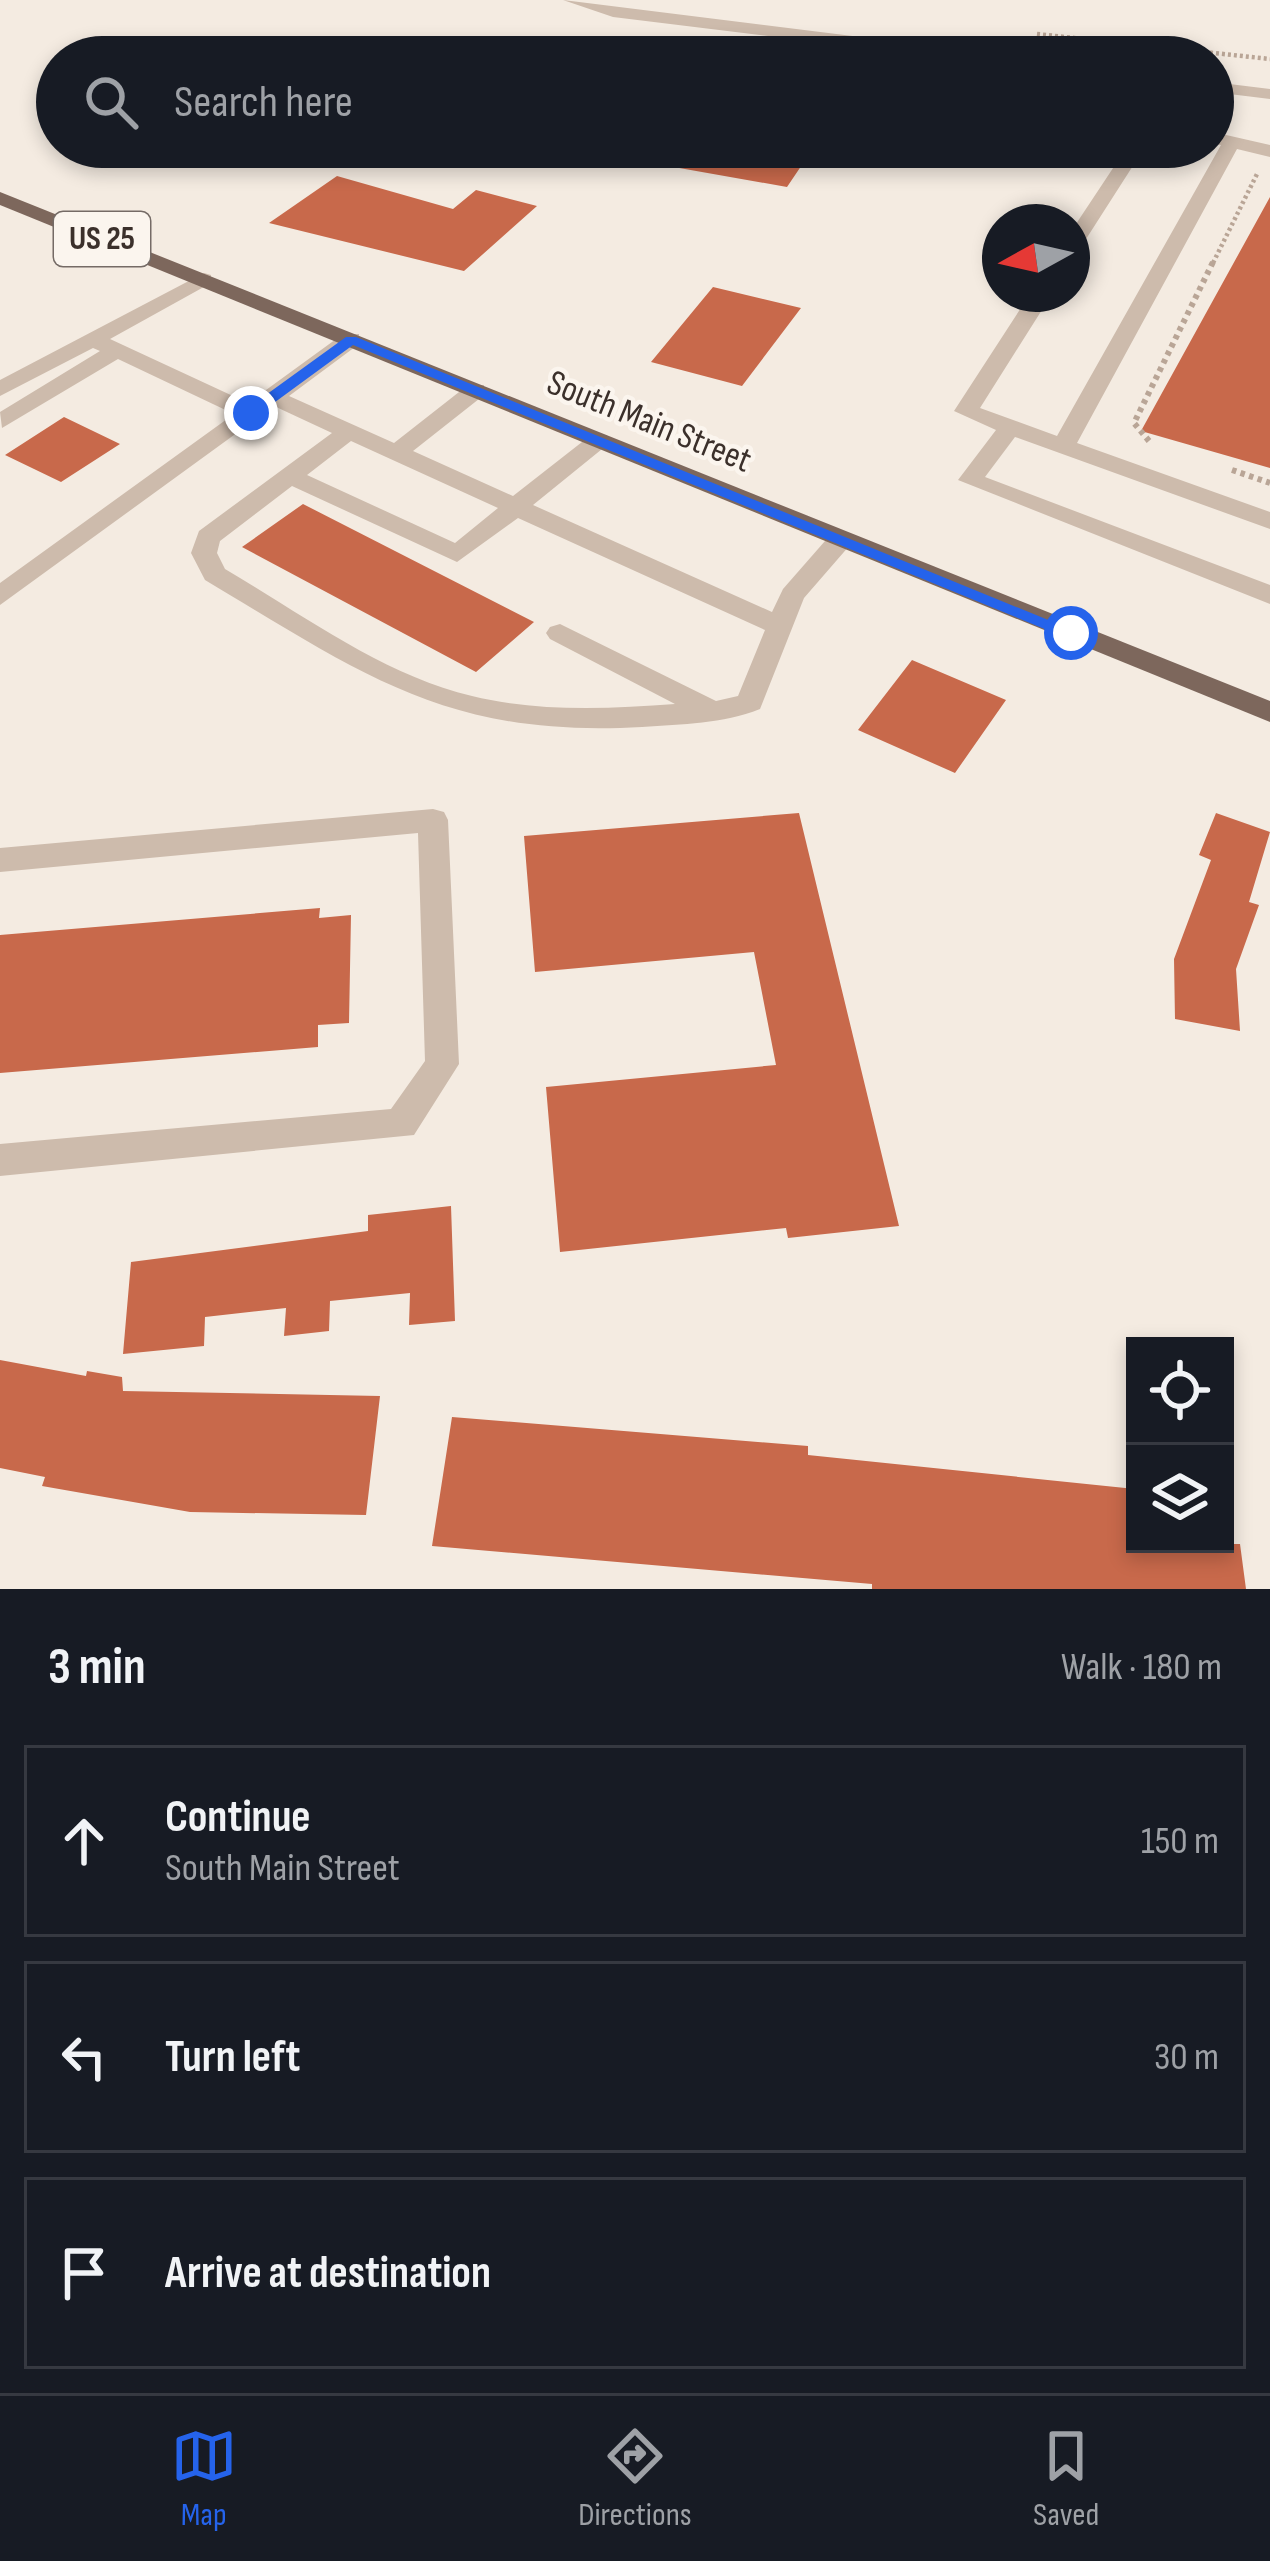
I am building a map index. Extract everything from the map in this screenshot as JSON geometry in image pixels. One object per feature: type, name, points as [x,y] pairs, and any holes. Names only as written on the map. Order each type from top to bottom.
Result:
[{"type":"main road","name":"South Main Street","points":[[0,198],[1270,712]]},
{"type":"street","points":[[572,0],[613,12],[809,36]]},
{"type":"street","points":[[1234,90],[1270,94]]},
{"type":"street","points":[[1234,143],[1270,151]]},
{"type":"street","points":[[1090,219],[1123,168]]},
{"type":"street","points":[[1063,446],[1207,168]]},
{"type":"street","points":[[0,389],[204,279]]},
{"type":"street","points":[[1029,312],[966,411],[1270,521]]},
{"type":"street","points":[[93,339],[251,413]]},
{"type":"street","points":[[0,596],[351,340]]},
{"type":"street","points":[[2,422],[117,350]]},
{"type":"street","points":[[397,452],[476,390]]},
{"type":"street","points":[[272,397],[777,626]]},
{"type":"street","points":[[1010,427],[970,480],[1270,595]]},
{"type":"street","points":[[350,431],[208,536],[204,553],[214,574],[376,668],[470,706],[583,721],[714,712],[750,702],[792,595],[841,539]]},
{"type":"street","points":[[290,476],[458,554],[599,440]]},
{"type":"street","points":[[560,633],[714,712]]},
{"type":"street","points":[[0,860],[433,820],[442,1064],[400,1124],[0,1160]]},
{"type":"path","points":[[1037,34],[1056,36]]},
{"type":"path","points":[[1234,55],[1270,59]]},
{"type":"path","points":[[1157,444],[1142,438],[1134,423],[1256,174],[1270,170]]},
{"type":"path","points":[[1225,467],[1270,483]]},
{"type":"building","points":[[679,168],[800,168],[787,187]]},
{"type":"building","points":[[337,176],[453,209],[476,190],[537,206],[464,271],[269,223]]},
{"type":"building","points":[[1270,197],[1270,468],[1141,431]]},
{"type":"building","points":[[713,287],[801,308],[742,386],[651,362]]},
{"type":"building","points":[[64,417],[120,444],[61,482],[5,455]]},
{"type":"building","points":[[303,504],[534,622],[476,672],[242,547]]},
{"type":"building","points":[[912,660],[1006,700],[955,773],[858,730]]},
{"type":"building","points":[[799,813],[899,1226],[788,1238],[786,1228],[560,1252],[546,1087],[776,1065],[754,952],[535,972],[524,836]]},
{"type":"building","points":[[1216,813],[1270,832],[1249,902],[1259,905],[1236,969],[1240,1031],[1175,1019],[1174,959],[1211,860],[1199,855]]},
{"type":"building","points":[[320,908],[319,918],[351,915],[349,1023],[318,1025],[318,1047],[0,1073],[0,935]]},
{"type":"building","points":[[451,1206],[455,1321],[409,1325],[410,1293],[330,1301],[329,1331],[284,1336],[286,1308],[205,1317],[204,1346],[123,1354],[131,1262],[368,1231],[368,1215]]},
{"type":"building","points":[[0,1360],[86,1376],[87,1371],[122,1377],[123,1391],[380,1396],[366,1515],[190,1512],[42,1486],[45,1477],[0,1468]]},
{"type":"building","points":[[452,1417],[808,1446],[808,1455],[1126,1488],[1126,1553],[1234,1553],[1234,1544],[1240,1544],[1246,1589],[872,1589],[872,1584],[432,1546]]},
{"type":"route","points":[[251,413],[351,340],[1071,633]]}]
